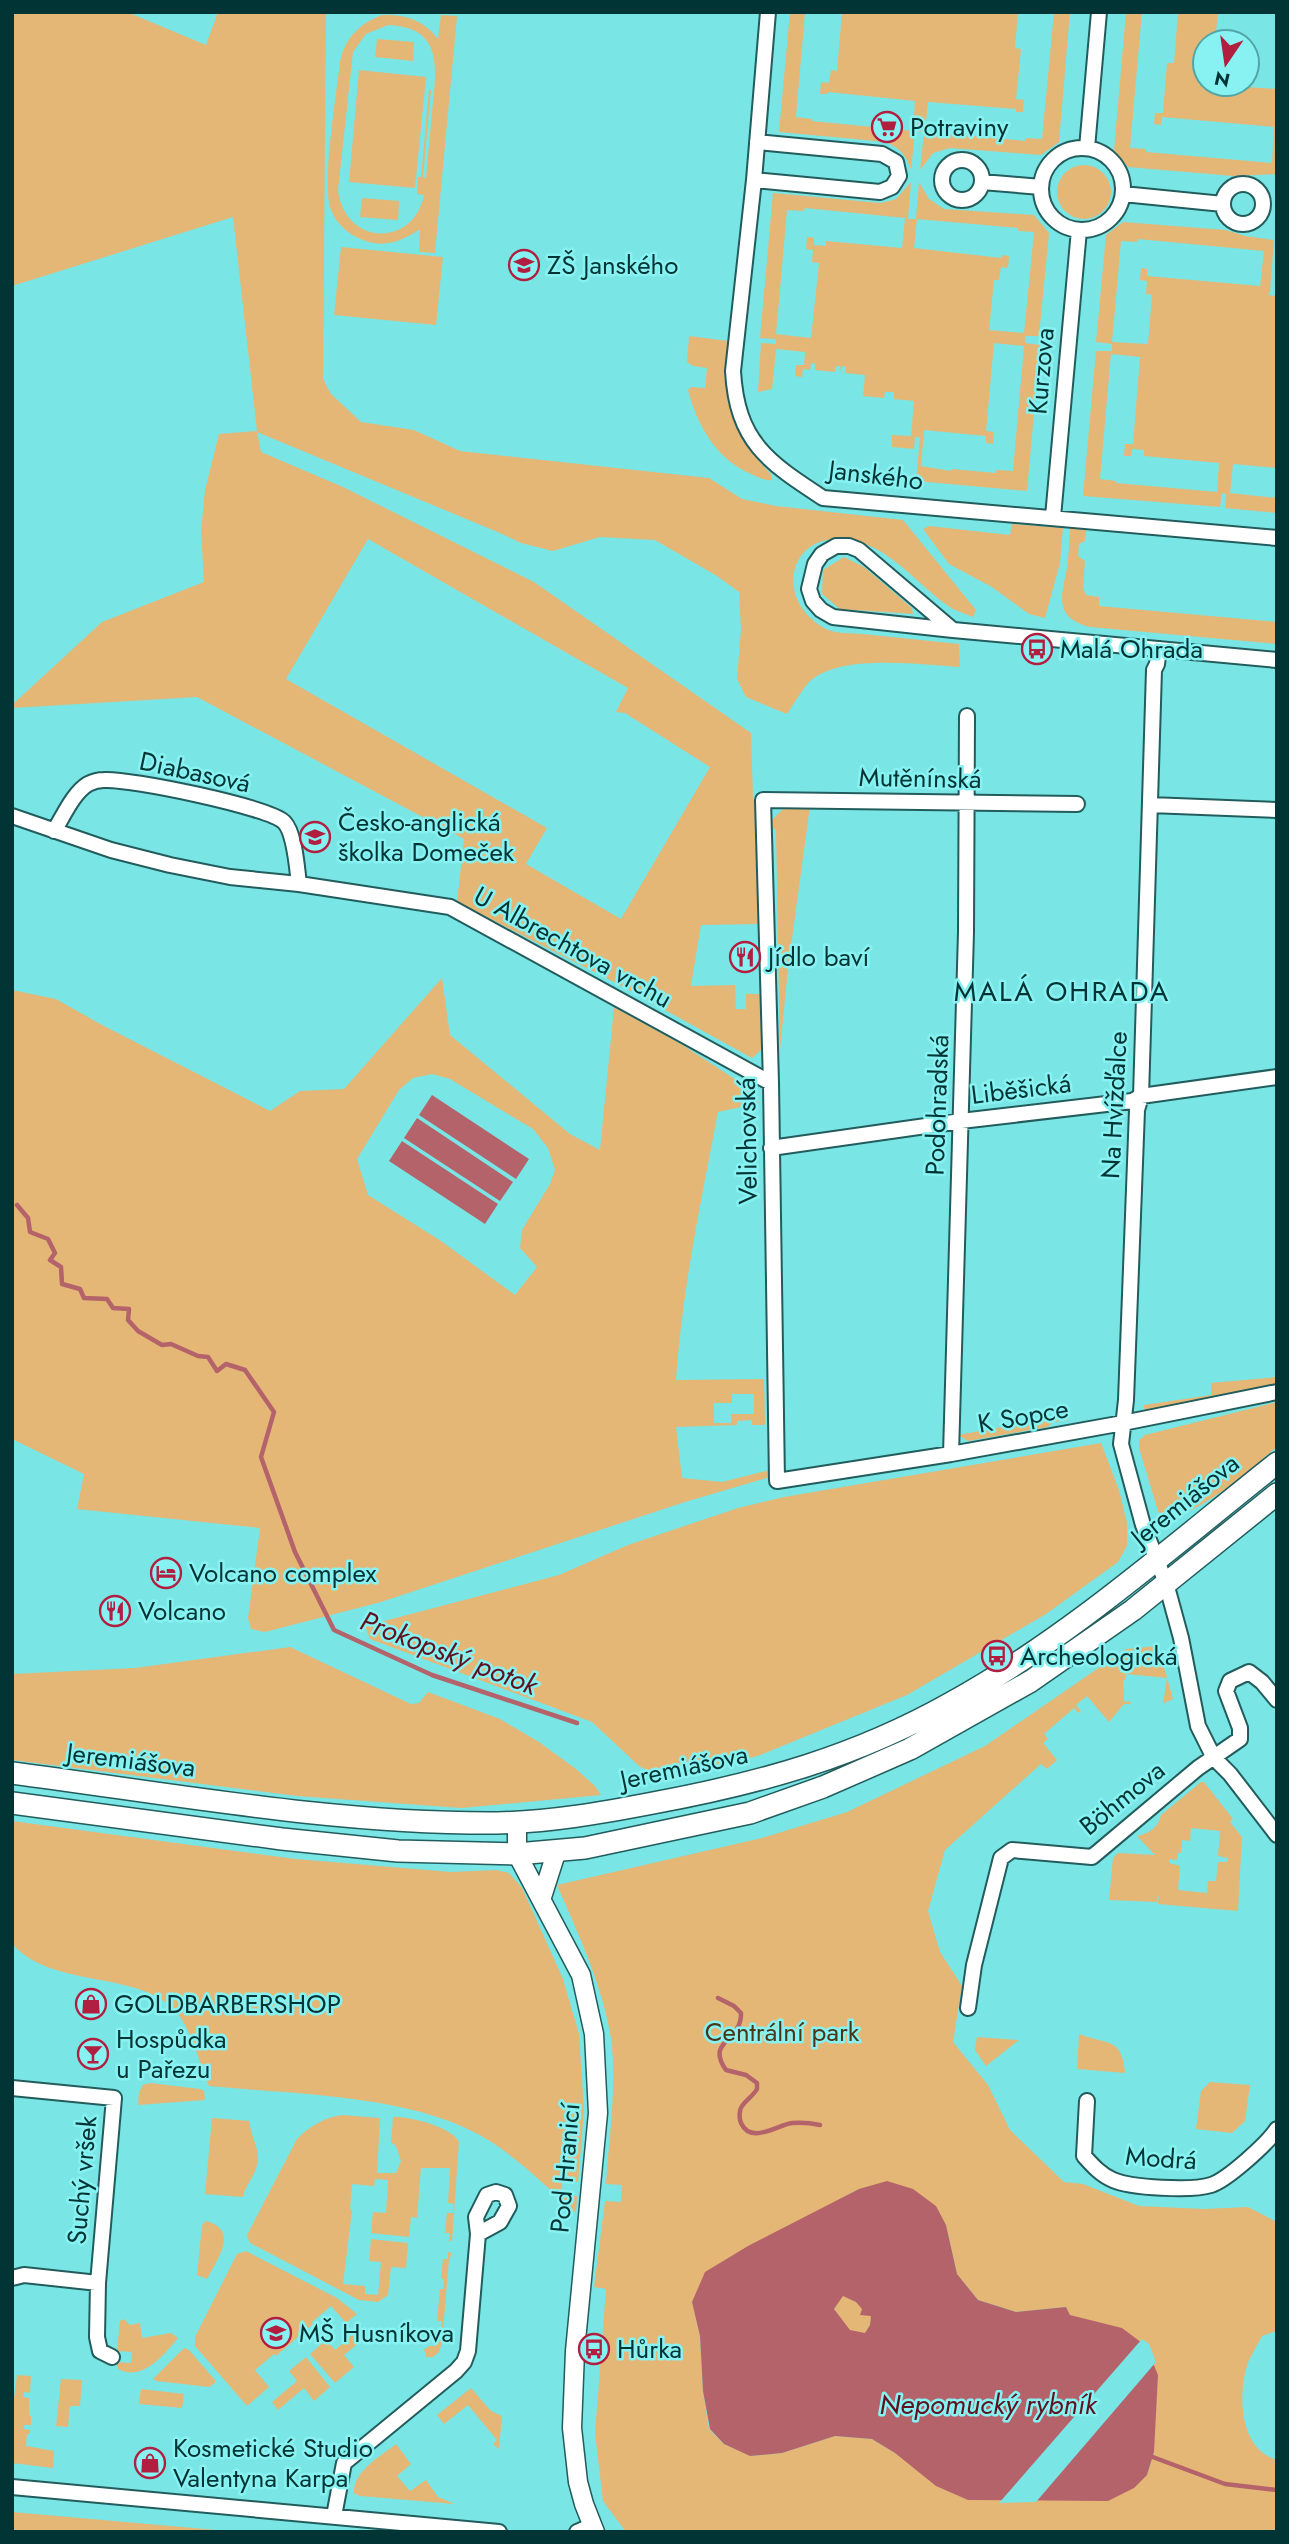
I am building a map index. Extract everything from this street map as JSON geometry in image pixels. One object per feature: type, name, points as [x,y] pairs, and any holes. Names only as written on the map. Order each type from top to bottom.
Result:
[{"type":"main road","name":"Jeremiášova","points":[[12,1773],[393,1820],[517,1822],[579,1817],[746,1784],[816,1765],[886,1735],[949,1704],[1026,1658],[1277,1463]]},
{"type":"main road","name":"Jeremiášova","points":[[12,1803],[385,1850],[517,1854],[585,1848],[750,1813],[823,1787],[910,1749],[1031,1681],[1127,1615],[1277,1494]]},
{"type":"street","name":"Janského","points":[[768,12],[754,180],[733,371],[735,400],[751,436],[765,455],[785,473],[823,498],[1277,538]]},
{"type":"street","points":[[1087,148],[1099,12]]},
{"type":"street","points":[[754,180],[880,192],[892,187],[899,176],[895,162],[882,154],[757,142]]},
{"type":"street","points":[[1073,148],[1087,148],[1110,158],[1123,181],[1124,194],[1120,206],[1103,225],[1079,230],[1056,221],[1042,200],[1041,187],[1050,162],[1073,148]]},
{"type":"street","points":[[982,182],[1041,187]]},
{"type":"street","points":[[1124,194],[1223,204]]},
{"type":"street","name":"Kurzova","points":[[1053,517],[1079,230]]},
{"type":"street","points":[[953,630],[859,550],[849,546],[836,546],[822,554],[815,564],[809,589],[813,601],[833,617],[953,630],[1277,660]]},
{"type":"street","name":"Na Hvížďalce","points":[[1155,1560],[1121,1444],[1137,1110],[1141,1096],[1154,670],[1159,649]]},
{"type":"street","name":"Podohradská","points":[[951,1454],[968,803],[967,716]]},
{"type":"street","name":"Diabasová","points":[[54,831],[80,792],[88,784],[103,779],[188,792],[272,814],[285,822],[290,831],[299,884]]},
{"type":"street","name":"Mutěnínská","points":[[763,800],[1077,804]]},
{"type":"street","name":"Velichovská","points":[[763,800],[771,1083],[777,1481]]},
{"type":"street","points":[[1150,805],[1277,810]]},
{"type":"street","name":"U Albrechtova vrchu","points":[[12,816],[111,850],[170,865],[230,877],[299,884],[450,907],[771,1083]]},
{"type":"street","name":"Liběšická","points":[[771,1148],[961,1121],[1132,1101],[1141,1096],[1277,1077]]},
{"type":"street","name":"K Sopce","points":[[777,1481],[951,1454],[1277,1392]]},
{"type":"street","points":[[1155,1560],[1166,1583],[1181,1638],[1198,1726],[1214,1758],[1230,1774],[1277,1835]]},
{"type":"street","name":"Böhmova","points":[[968,2008],[974,1965],[1001,1858],[1012,1850],[1092,1857],[1166,1794],[1240,1739],[1240,1728],[1226,1691],[1230,1681],[1249,1672],[1262,1682],[1277,1700]]},
{"type":"street","points":[[517,1822],[517,1854]]},
{"type":"street","points":[[542,1897],[557,1850]]},
{"type":"street","name":"Pod Hranicí","points":[[517,1854],[542,1897],[580,1975],[594,2034],[598,2113],[575,2351],[572,2428],[578,2482],[588,2530]]},
{"type":"street","name":"Suchý vršek","points":[[12,2088],[114,2098],[98,2283],[97,2343],[100,2351],[112,2357]]},
{"type":"street","name":"Modrá","points":[[1087,2101],[1084,2156],[1096,2169],[1115,2181],[1170,2189],[1194,2189],[1214,2185],[1245,2162],[1277,2129]]},
{"type":"street","points":[[334,2516],[344,2463],[464,2362],[468,2351],[478,2234]]},
{"type":"street","name":"Suchý vršek","points":[[12,2278],[24,2275],[98,2283]]},
{"type":"street","points":[[12,2487],[499,2532]]},
{"type":"green space","points":[[12,12],[127,12],[206,45],[218,12],[326,12],[323,379],[331,394],[361,422],[414,430],[460,451],[709,478],[742,499],[776,506],[903,520],[976,610],[973,617],[941,601],[883,553],[856,541],[833,539],[816,544],[803,554],[795,568],[793,584],[798,600],[809,616],[830,631],[959,644],[960,667],[882,663],[840,667],[809,682],[787,714],[746,697],[737,679],[741,629],[739,592],[655,540],[600,537],[553,551],[521,543],[257,432],[261,452],[343,487],[534,582],[751,733],[753,798],[757,808],[759,924],[701,925],[691,986],[735,985],[736,1009],[746,1009],[746,994],[761,994],[762,1049],[752,1058],[616,983],[457,902],[464,839],[197,697],[12,708],[12,705],[102,622],[204,582],[201,531],[205,490],[219,434],[257,431],[233,217],[12,286]],"holes":[[[368,539],[628,688],[616,712],[625,713],[710,767],[621,919],[526,864],[547,828],[286,679]]]},
{"type":"green space","points":[[790,12],[805,12],[796,117],[913,131],[915,101],[828,92],[820,94],[821,82],[829,83],[831,70],[837,71],[842,12],[1018,12],[1015,48],[1021,49],[1016,99],[1024,100],[1023,112],[1016,112],[1016,109],[928,102],[925,131],[1025,141],[1026,138],[1042,139],[1054,12],[1070,12],[1059,142],[1041,155],[950,148],[933,153],[920,170],[924,132],[915,131],[911,170],[902,153],[886,142],[779,132]]},
{"type":"green space","points":[[1126,12],[1142,12],[1130,148],[1146,149],[1146,152],[1272,163],[1274,127],[1162,117],[1161,125],[1154,124],[1155,113],[1163,113],[1167,63],[1174,63],[1178,12],[1218,12],[1216,28],[1191,28],[1191,98],[1261,98],[1261,88],[1277,89],[1277,174],[1233,176],[1128,167],[1114,150]]},
{"type":"green space","points":[[382,15],[406,17],[427,27],[438,39],[441,15],[457,16],[435,253],[419,252],[420,229],[394,242],[373,243],[349,233],[340,225],[331,210],[328,198],[329,160],[340,61],[350,38],[360,27]],"holes":[[[388,25],[406,28],[419,34],[428,43],[435,67],[426,178],[423,177],[431,90],[421,177],[418,177],[417,194],[424,195],[417,213],[407,225],[394,232],[379,233],[365,230],[352,222],[343,208],[338,190],[353,52],[366,34]]]},
{"type":"green space","points":[[377,39],[414,42],[413,61],[375,57]]},
{"type":"green space","points":[[359,70],[426,77],[415,188],[349,182]]},
{"type":"green space","points":[[1089,165],[1099,169],[1107,177],[1111,192],[1107,207],[1099,215],[1079,219],[1069,215],[1061,207],[1057,187],[1061,177],[1069,169]]},
{"type":"green space","points":[[911,182],[908,219],[916,219],[919,182],[929,199],[944,209],[1034,215],[1049,233],[1039,336],[1025,336],[1025,343],[1040,345],[1027,491],[916,481],[920,437],[915,437],[914,449],[892,447],[892,435],[911,436],[914,401],[894,399],[894,392],[890,392],[890,398],[889,392],[885,392],[884,398],[863,396],[865,375],[845,373],[846,367],[842,366],[841,372],[840,366],[836,366],[835,372],[815,370],[815,364],[811,363],[810,370],[803,369],[802,377],[795,376],[796,365],[804,365],[805,352],[776,349],[772,389],[758,392],[761,343],[776,344],[776,339],[760,338],[773,193],[881,203],[896,199]],"holes":[[[805,208],[905,218],[902,248],[826,241],[826,246],[814,245],[814,238],[807,237],[806,249],[813,250],[812,262],[819,263],[811,338],[776,334],[787,210],[804,211]],[[917,219],[1018,228],[1018,231],[1034,232],[1024,333],[989,330],[994,280],[999,280],[1001,267],[1008,268],[1009,256],[1002,255],[1001,258],[914,248]],[[994,343],[1024,346],[1013,471],[951,471],[921,466],[924,430],[986,436],[986,443],[993,444],[994,432],[986,431]]]},
{"type":"green space","points":[[362,198],[399,201],[398,220],[360,217]]},
{"type":"green space","points":[[1123,222],[1226,230],[1274,240],[1268,295],[1277,296],[1277,468],[1233,464],[1230,493],[1277,498],[1277,513],[1225,508],[1226,494],[1222,493],[1220,507],[1083,496],[1096,351],[1112,351],[1112,344],[1096,342],[1106,235]],"holes":[[[1138,239],[1264,251],[1260,286],[1147,276],[1147,269],[1141,268],[1140,280],[1147,281],[1146,294],[1152,295],[1148,344],[1112,342],[1121,241],[1137,242]],[[1111,354],[1140,357],[1133,444],[1125,444],[1124,456],[1131,456],[1132,449],[1144,450],[1144,456],[1219,463],[1217,492],[1116,483],[1100,479]]]},
{"type":"green space","points":[[341,247],[443,257],[436,325],[334,315]]},
{"type":"green space","points":[[689,336],[729,341],[727,378],[733,413],[747,445],[771,474],[772,480],[739,468],[718,450],[703,428],[688,390],[691,387],[705,388],[707,368],[693,366],[687,362]]},
{"type":"green space","points":[[1012,524],[1063,528],[1060,563],[1045,618],[1029,614],[992,587],[949,564],[923,529],[929,526],[1010,535]]},
{"type":"green space","points":[[1070,528],[1086,530],[1085,541],[1079,544],[1078,556],[1085,561],[1083,587],[1086,595],[1099,597],[1099,606],[1277,622],[1277,644],[1090,627],[1078,623],[1065,612],[1062,597]]},
{"type":"green space","points":[[844,557],[864,567],[912,608],[913,614],[840,609],[822,594],[823,570]]},
{"type":"green space","points":[[810,806],[780,1050],[776,829],[772,828],[772,820],[785,807]]},
{"type":"green space","points":[[442,978],[450,1035],[570,1134],[600,1150],[614,1007],[681,1044],[747,1087],[759,1103],[718,1112],[687,1279],[676,1380],[764,1379],[765,1425],[752,1425],[752,1420],[737,1421],[737,1425],[676,1427],[682,1478],[722,1482],[770,1470],[770,1477],[685,1502],[381,1602],[265,1632],[251,1629],[248,1618],[260,1528],[77,1509],[84,1474],[12,1439],[12,990],[56,999],[270,1111],[300,1091],[344,1089]],"holes":[[[432,1074],[450,1079],[533,1129],[548,1148],[555,1170],[550,1184],[522,1230],[520,1248],[537,1267],[515,1295],[441,1241],[368,1195],[357,1159],[399,1090],[413,1078]],[[732,1394],[754,1394],[754,1414],[731,1414],[731,1423],[714,1423],[714,1403],[732,1403]]]},
{"type":"green space","points":[[1277,1377],[1277,1388],[1148,1412],[1144,1408],[1144,1405],[1211,1395],[1211,1383]]},
{"type":"green space","points":[[1277,1402],[1277,1447],[1206,1502],[1175,1516],[1162,1516],[1158,1511],[1139,1440],[1145,1435]]},
{"type":"green space","points":[[1068,1415],[1068,1420],[1053,1422],[1048,1427],[968,1441],[958,1435]]},
{"type":"green space","points":[[1101,1443],[1119,1490],[1127,1523],[1127,1546],[1118,1562],[1046,1614],[907,1695],[758,1756],[661,1777],[639,1766],[592,1722],[370,1639],[365,1626],[559,1575],[628,1545],[738,1508],[784,1497]]},
{"type":"green space","name":"Centrální park","points":[[1158,1646],[1173,1699],[1163,1704],[1167,1678],[1126,1674],[1123,1680],[1124,1701],[1131,1702],[1124,1704],[1109,1722],[1087,1696],[1076,1705],[1081,1711],[1078,1713],[1074,1708],[1044,1734],[1048,1739],[1043,1743],[1057,1760],[1047,1769],[1041,1764],[945,1850],[928,1911],[940,1952],[962,1986],[953,2042],[988,2085],[1010,2130],[1064,2182],[1083,2184],[1139,2206],[1204,2209],[1248,2207],[1277,2222],[1277,2331],[1262,2336],[1249,2360],[1242,2402],[1248,2432],[1254,2444],[1264,2454],[1277,2460],[1277,2532],[626,2532],[603,2501],[595,2433],[606,2289],[594,2287],[605,2201],[621,2202],[622,2185],[606,2184],[613,2088],[612,2050],[606,2013],[594,1975],[557,1885],[762,1838],[847,1812],[985,1746],[1126,1649]],"holes":[[[859,2189],[946,2225],[957,2274],[978,2300],[1016,2312],[1066,2307],[1069,2315],[1135,2339],[1146,2346],[1154,2452],[1147,2475],[895,2453],[872,2439],[835,2436],[782,2453],[751,2456],[724,2444],[709,2429],[703,2391],[700,2336],[692,2301],[820,2210]]]},
{"type":"green space","points":[[290,1647],[411,1704],[419,1703],[428,1692],[500,1719],[539,1742],[576,1769],[601,1795],[461,1808],[297,1796],[12,1760],[12,1674],[135,1668]]},
{"type":"green space","points":[[1204,1782],[1233,1819],[1230,1822],[1242,1837],[1238,1911],[1158,1904],[1159,1894],[1157,1902],[1109,1900],[1113,1858],[1118,1853],[1155,1855],[1137,1836],[1152,1829],[1161,1815]],"holes":[[[1191,1828],[1220,1831],[1218,1856],[1228,1858],[1227,1862],[1218,1862],[1216,1881],[1208,1881],[1207,1893],[1178,1890],[1180,1866],[1169,1863],[1169,1859],[1177,1860],[1178,1853],[1181,1853],[1182,1840],[1190,1841]]]},
{"type":"green space","points":[[12,1821],[296,1859],[451,1872],[496,1870],[509,1873],[522,1888],[563,1979],[579,2034],[584,2110],[578,2182],[562,2181],[561,2195],[577,2196],[576,2213],[490,2141],[427,2114],[354,2099],[209,2086],[184,2024],[165,2002],[146,1992],[123,1985],[50,1968],[29,1958],[12,1943]]},
{"type":"green space","points":[[1079,2034],[1116,2047],[1125,2073],[1077,2069]]},
{"type":"green space","points":[[977,2037],[1019,2040],[986,2066],[975,2050]]},
{"type":"green space","points":[[1210,2082],[1250,2085],[1245,2121],[1232,2133],[1196,2129],[1201,2091]]},
{"type":"green space","points":[[150,2083],[200,2089],[204,2091],[205,2100],[138,2105],[139,2092],[143,2085]]},
{"type":"green space","points":[[343,2115],[380,2118],[377,2173],[396,2173],[401,2161],[396,2146],[391,2142],[393,2117],[410,2118],[440,2127],[459,2142],[452,2241],[449,2241],[450,2233],[445,2233],[447,2213],[453,2213],[454,2204],[448,2203],[450,2168],[421,2168],[417,2218],[411,2217],[409,2237],[371,2233],[373,2212],[386,2213],[388,2180],[375,2179],[374,2186],[352,2184],[352,2210],[343,2284],[365,2286],[365,2294],[378,2295],[381,2262],[369,2261],[371,2239],[408,2243],[406,2268],[391,2267],[388,2295],[378,2302],[359,2300],[250,2243],[247,2235],[297,2139],[318,2123]]},
{"type":"green space","points":[[212,2118],[250,2121],[258,2160],[243,2197],[205,2194]]},
{"type":"green space","points":[[206,2221],[216,2225],[224,2238],[220,2254],[207,2279],[197,2275],[202,2225]]},
{"type":"green space","name":"MŠ Husníkova","points":[[246,2251],[337,2298],[357,2314],[346,2323],[331,2306],[276,2356],[274,2354],[255,2370],[269,2387],[247,2406],[195,2346],[195,2337],[237,2254]]},
{"type":"green space","points":[[448,2252],[452,2253],[449,2260],[442,2343],[439,2352],[433,2357],[425,2357],[424,2350],[435,2346],[436,2334],[441,2331],[442,2321],[437,2321],[440,2289],[443,2289],[444,2279],[441,2279],[443,2259],[448,2259]]},
{"type":"green space","points":[[843,2295],[856,2302],[871,2316],[865,2334],[849,2330],[834,2309]]},
{"type":"green space","points":[[124,2319],[130,2325],[140,2323],[142,2338],[171,2333],[178,2338],[152,2365],[136,2372],[118,2369],[116,2362],[131,2363],[132,2352],[117,2351],[120,2321]]},
{"type":"green space","points":[[360,2328],[366,2337],[344,2355],[354,2367],[335,2383],[310,2354],[326,2340],[335,2350]]},
{"type":"green space","points":[[184,2348],[189,2350],[215,2383],[209,2387],[153,2379]]},
{"type":"green space","points":[[306,2357],[330,2387],[314,2401],[304,2388],[278,2410],[272,2402],[297,2381],[289,2371]]},
{"type":"green space","points":[[17,2375],[31,2376],[30,2393],[24,2392],[23,2397],[29,2398],[31,2416],[31,2425],[24,2425],[24,2429],[30,2430],[26,2446],[54,2451],[53,2468],[12,2463],[12,2413]]},
{"type":"green space","points":[[61,2379],[82,2380],[80,2406],[70,2406],[68,2427],[56,2426]]},
{"type":"green space","points":[[471,2388],[491,2411],[502,2416],[499,2449],[493,2444],[497,2440],[468,2405],[444,2424],[437,2415]]},
{"type":"green space","points":[[141,2389],[184,2394],[182,2408],[139,2404]]},
{"type":"green space","points":[[396,2444],[411,2464],[397,2476],[410,2491],[426,2480],[438,2497],[455,2504],[360,2496],[354,2493],[355,2485],[363,2471]]},
{"type":"green space","points":[[12,2512],[239,2532],[12,2532]]},
{"type":"water","points":[[432,1095],[529,1159],[516,1179],[419,1115]]},
{"type":"water","points":[[417,1118],[513,1182],[500,1201],[404,1138]]},
{"type":"water","points":[[402,1141],[498,1204],[485,1224],[389,1161]]},
{"type":"water","name":"Nepomucký rybník","points":[[887,2181],[913,2189],[936,2206],[946,2225],[957,2274],[978,2300],[1016,2312],[1066,2307],[1070,2315],[1122,2328],[1146,2346],[1158,2375],[1154,2452],[1147,2475],[1134,2488],[1108,2501],[968,2500],[936,2486],[895,2453],[872,2439],[835,2436],[782,2453],[750,2456],[724,2444],[710,2429],[703,2391],[700,2336],[692,2302],[705,2272],[748,2246],[859,2189]],"holes":[[[843,2296],[856,2302],[862,2309],[860,2315],[871,2316],[865,2333],[850,2330],[834,2309]]]},
{"type":"pier","points":[[1142,2339],[1149,2344],[1156,2362],[1036,2502],[999,2503]]},
{"type":"waterway","name":"Prokopský potok","points":[[17,1205],[28,1218],[30,1232],[48,1239],[55,1253],[50,1260],[61,1267],[62,1284],[80,1289],[84,1298],[107,1299],[113,1308],[129,1309],[128,1320],[138,1331],[162,1345],[171,1344],[198,1356],[208,1357],[217,1371],[226,1364],[245,1370],[274,1412],[261,1457],[295,1552],[334,1630],[432,1675],[577,1723]]},
{"type":"waterway","points":[[718,1998],[741,2013],[736,2030],[722,2046],[721,2060],[726,2070],[746,2075],[757,2083],[754,2094],[740,2110],[740,2121],[745,2129],[758,2133],[792,2123],[820,2125]]},
{"type":"waterway","name":"Prokopský potok","points":[[1150,2456],[1225,2484],[1277,2490]]},
{"type":"place","name":"Potraviny","points":[[887,127]]},
{"type":"place","name":"ZŠ Janského","points":[[524,265]]},
{"type":"place","name":"Malá Ohrada","points":[[1037,649]]},
{"type":"place","name":"Česko-anglická školka Domeček","points":[[315,837]]},
{"type":"place","name":"Jídlo baví","points":[[745,957]]},
{"type":"place","name":"Volcano complex","points":[[166,1573]]},
{"type":"place","name":"Volcano","points":[[115,1611]]},
{"type":"place","name":"Archeologická","points":[[997,1656]]},
{"type":"place","name":"GOLDBARBERSHOP","points":[[91,2004]]},
{"type":"place","name":"Hospůdka u Pařezu","points":[[93,2054]]},
{"type":"place","name":"MŠ Husníkova","points":[[276,2333]]},
{"type":"place","name":"Hůrka","points":[[594,2349]]},
{"type":"place","name":"Kosmetické Studio Valentyna Karpa","points":[[150,2463]]},
{"type":"district","name":"MALÁ OHRADA","points":[[1062,991]]}]
